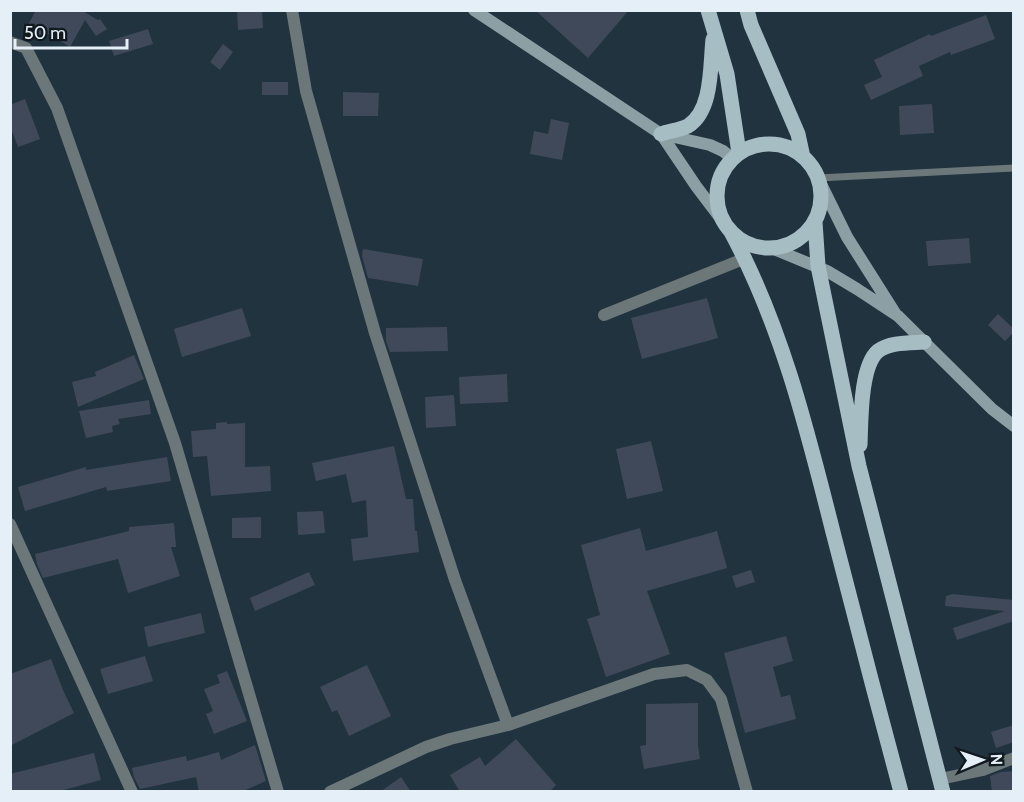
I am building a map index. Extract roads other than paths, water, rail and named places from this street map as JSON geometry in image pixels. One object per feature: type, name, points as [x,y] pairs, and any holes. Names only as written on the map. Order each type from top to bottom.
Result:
[{"type":"main road","points":[[708,10],[727,74],[736,156]]},
{"type":"main road","points":[[747,10],[751,25],[798,134],[803,157]]},
{"type":"main road","points":[[661,134],[686,127],[697,118],[707,96],[714,33]]},
{"type":"main road","points":[[728,227],[743,241],[757,247],[785,246],[797,241],[814,222],[821,205],[818,178],[813,168],[798,152],[788,147],[777,144],[755,145],[736,156],[728,164],[718,184],[717,198],[719,211],[728,227],[746,258],[758,285],[810,439],[901,792]]},
{"type":"main road","points":[[814,222],[818,266],[859,466],[941,785]]},
{"type":"main road","points":[[859,466],[868,364],[879,351],[896,344],[924,342]]},
{"type":"street","points":[[292,10],[306,91],[375,333],[455,580],[508,725]]},
{"type":"street","points":[[474,10],[661,134],[710,145],[736,156]]},
{"type":"street","points":[[10,42],[26,48],[57,108],[175,443],[278,792]]},
{"type":"street","points":[[661,134],[696,186],[728,227]]},
{"type":"street","points":[[818,178],[847,237],[898,316]]},
{"type":"street","points":[[769,247],[818,266],[898,316],[992,409],[1014,426]]},
{"type":"street","points":[[603,315],[746,258]]},
{"type":"street","points":[[10,524],[132,792]]},
{"type":"street","points":[[330,792],[426,747],[508,725],[654,674],[687,670],[707,680],[721,699],[747,792]]},
{"type":"street","points":[[941,785],[1014,758]]},
{"type":"lane","points":[[818,178],[1014,168]]}]
